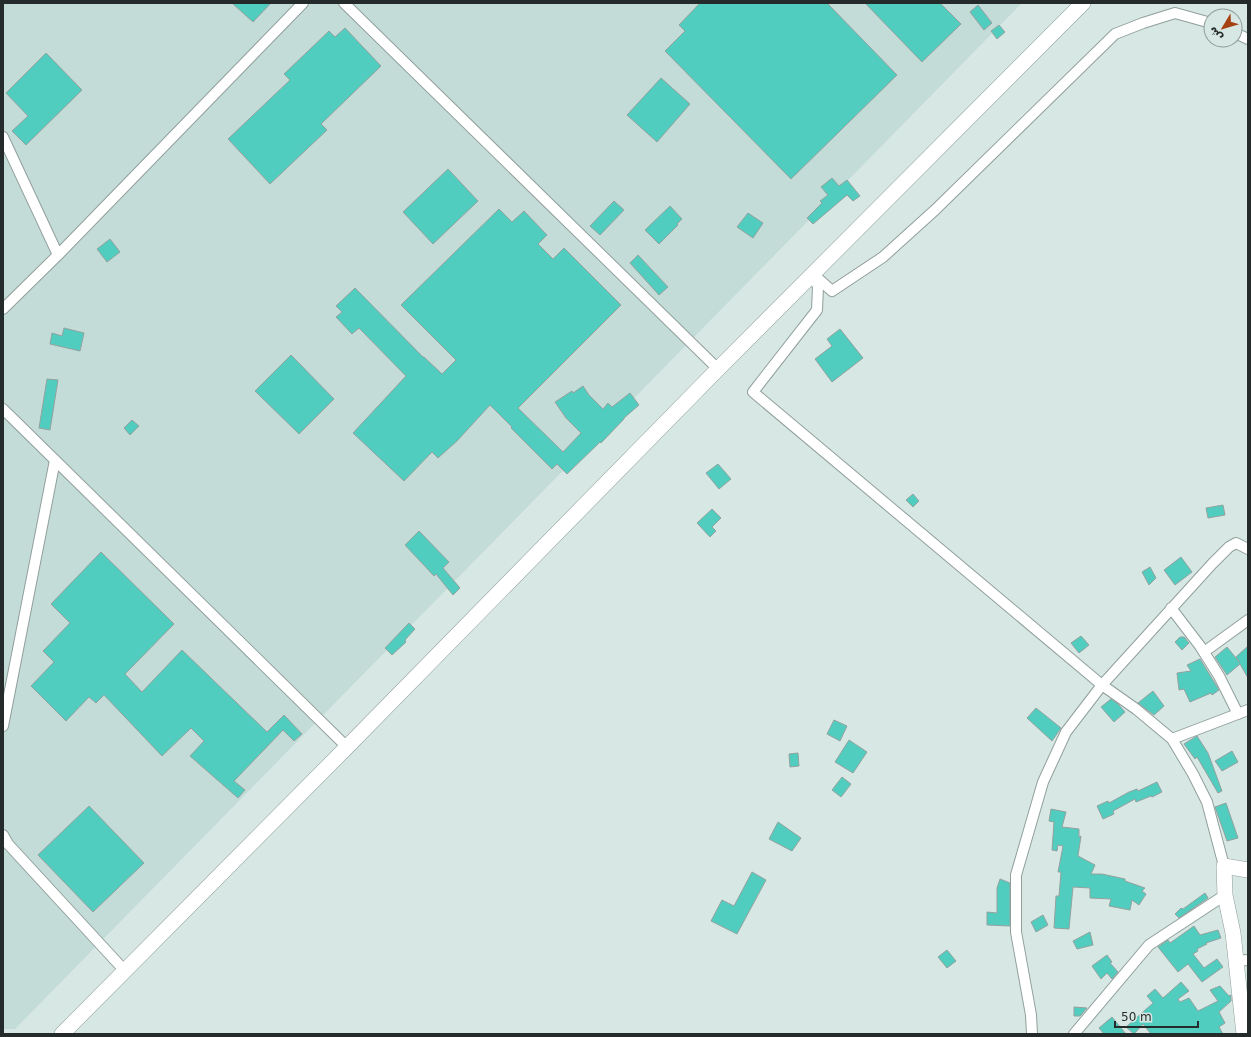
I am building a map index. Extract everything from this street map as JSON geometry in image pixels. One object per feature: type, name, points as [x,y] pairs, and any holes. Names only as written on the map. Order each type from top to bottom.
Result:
[{"type":"street","points":[[3,309],[58,255],[303,3]]},
{"type":"street","points":[[344,3],[718,369]]},
{"type":"street","points":[[62,1034],[347,747],[718,369],[1083,3]]},
{"type":"street","points":[[813,274],[832,291],[883,257],[935,210],[1114,34],[1176,13],[1203,21]]},
{"type":"street","points":[[3,137],[58,255]]},
{"type":"street","points":[[813,274],[818,287],[816,310],[753,392],[1102,685],[1136,709],[1172,739],[1193,774],[1207,802],[1224,866],[1225,895],[1233,933],[1242,961],[1244,1034]]},
{"type":"street","points":[[3,409],[347,747]]},
{"type":"street","points":[[3,726],[55,460]]},
{"type":"street","points":[[1032,1034],[1031,1014],[1016,932],[1016,875],[1043,782],[1066,732],[1102,685],[1171,608],[1229,547],[1236,543],[1248,549]]},
{"type":"street","points":[[1171,608],[1204,652],[1219,676],[1238,714]]},
{"type":"street","points":[[1204,652],[1248,620]]},
{"type":"street","points":[[1172,739],[1248,710]]},
{"type":"street","points":[[3,835],[8,844],[125,971]]},
{"type":"street","points":[[1224,866],[1248,870]]},
{"type":"street","points":[[1074,1034],[1149,945],[1225,895]]},
{"type":"shaded area","points":[[3,3],[1022,3],[15,1029],[3,1029]]},
{"type":"building","points":[[232,3],[271,3],[253,22]]},
{"type":"building","points":[[700,3],[827,3],[897,75],[791,179],[665,51],[685,31],[679,25]]},
{"type":"building","points":[[865,3],[940,3],[961,24],[922,62]]},
{"type":"building","points":[[978,5],[992,23],[984,30],[970,12]]},
{"type":"building","points":[[999,25],[1005,32],[997,39],[991,31]]},
{"type":"building","points":[[345,28],[381,66],[321,124],[327,130],[270,184],[228,139],[290,80],[284,74],[329,31],[335,37]]},
{"type":"building","points":[[46,53],[82,90],[26,145],[12,131],[28,116],[6,93]]},
{"type":"building","points":[[661,78],[690,104],[657,142],[627,115]]},
{"type":"building","points":[[448,169],[478,201],[433,244],[403,212]]},
{"type":"building","points":[[832,178],[839,186],[847,180],[860,196],[853,201],[847,195],[813,224],[807,218],[822,203],[820,201],[828,195],[821,187]]},
{"type":"building","points":[[614,201],[624,210],[600,235],[590,226]]},
{"type":"building","points":[[670,206],[682,219],[659,244],[645,230]]},
{"type":"building","points":[[499,209],[512,222],[524,211],[547,235],[538,244],[553,259],[564,248],[621,305],[518,408],[563,452],[581,433],[566,418],[555,402],[572,391],[573,393],[583,386],[589,395],[603,409],[608,403],[612,407],[630,393],[639,405],[567,474],[557,464],[552,469],[490,405],[457,441],[438,458],[432,452],[404,481],[353,433],[406,376],[359,328],[352,334],[336,317],[342,312],[336,306],[355,288],[423,357],[442,374],[456,360],[401,305]]},
{"type":"building","points":[[748,213],[763,223],[753,238],[737,227]]},
{"type":"building","points":[[110,239],[120,252],[107,262],[97,249]]},
{"type":"building","points":[[638,255],[668,287],[659,295],[630,263]]},
{"type":"building","points":[[64,328],[84,333],[80,351],[50,344],[52,333],[62,336]]},
{"type":"building","points":[[840,329],[863,358],[832,382],[815,359],[832,346],[827,339]]},
{"type":"building","points":[[291,355],[334,399],[299,434],[255,391]]},
{"type":"building","points":[[47,379],[58,380],[50,430],[39,428]]},
{"type":"building","points":[[132,420],[139,426],[130,435],[124,428]]},
{"type":"building","points":[[718,464],[731,479],[719,489],[706,473]]},
{"type":"building","points":[[913,494],[919,501],[913,507],[906,500]]},
{"type":"building","points":[[1223,505],[1225,515],[1208,518],[1206,508]]},
{"type":"building","points":[[712,509],[721,518],[712,527],[716,531],[710,537],[697,523]]},
{"type":"building","points":[[419,531],[449,562],[443,568],[460,588],[453,595],[436,574],[434,576],[405,545]]},
{"type":"building","points":[[101,552],[174,624],[125,674],[142,692],[182,650],[267,732],[284,715],[302,734],[294,741],[283,730],[234,781],[245,790],[238,798],[190,756],[204,741],[191,728],[162,756],[104,695],[96,703],[89,697],[66,721],[31,686],[54,662],[43,651],[70,623],[51,604]]},
{"type":"building","points":[[1181,557],[1192,572],[1175,585],[1164,570]]},
{"type":"building","points":[[1150,567],[1156,578],[1149,585],[1142,572]]},
{"type":"building","points":[[409,623],[415,629],[405,640],[406,642],[392,655],[385,648]]},
{"type":"building","points":[[1081,636],[1089,645],[1079,653],[1071,643]]},
{"type":"building","points":[[1180,637],[1184,637],[1189,643],[1182,650],[1175,642]]},
{"type":"building","points":[[1248,646],[1248,678],[1240,664],[1227,675],[1215,657],[1227,647],[1240,663],[1236,657]]},
{"type":"building","points":[[1200,659],[1219,690],[1212,695],[1211,693],[1190,702],[1184,689],[1179,690],[1177,673],[1191,671],[1187,665]]},
{"type":"building","points":[[1153,691],[1164,706],[1154,715],[1138,703]]},
{"type":"building","points":[[1111,699],[1125,712],[1114,722],[1101,707]]},
{"type":"building","points":[[1036,708],[1061,728],[1052,741],[1027,718]]},
{"type":"building","points":[[834,720],[847,726],[840,741],[827,734]]},
{"type":"building","points":[[1197,736],[1208,753],[1222,791],[1218,793],[1197,757],[1195,759],[1184,744]]},
{"type":"building","points":[[849,740],[867,752],[853,773],[835,762]]},
{"type":"building","points":[[1232,751],[1238,762],[1222,771],[1215,761]]},
{"type":"building","points":[[798,753],[799,766],[790,767],[789,754]]},
{"type":"building","points":[[842,777],[851,784],[841,797],[832,790]]},
{"type":"building","points":[[1157,782],[1162,792],[1136,802],[1135,799],[1113,811],[1114,814],[1103,819],[1097,806],[1108,801],[1109,803],[1129,792],[1137,789],[1138,791]]},
{"type":"building","points":[[1226,803],[1238,838],[1227,841],[1215,807]]},
{"type":"building","points":[[89,806],[144,863],[93,912],[38,855]]},
{"type":"building","points":[[1051,809],[1066,812],[1062,827],[1079,829],[1079,837],[1081,836],[1078,856],[1095,865],[1091,874],[1102,874],[1125,879],[1125,881],[1145,888],[1142,891],[1146,894],[1139,905],[1132,900],[1130,910],[1109,906],[1111,899],[1090,898],[1090,888],[1073,887],[1069,929],[1054,928],[1056,896],[1059,896],[1061,872],[1058,872],[1063,846],[1058,845],[1057,851],[1052,850],[1054,822],[1049,821]]},
{"type":"building","points":[[778,822],[801,838],[792,851],[769,839]]},
{"type":"building","points":[[752,872],[766,880],[737,934],[711,921],[722,900],[734,906]]},
{"type":"building","points":[[1000,879],[1010,883],[1010,926],[987,925],[987,912],[997,913],[997,888]]},
{"type":"building","points":[[1205,893],[1208,898],[1179,918],[1175,914],[1181,908],[1183,909]]},
{"type":"building","points":[[1043,915],[1048,925],[1036,932],[1031,922]]},
{"type":"building","points":[[1194,926],[1200,935],[1218,930],[1221,938],[1206,943],[1207,944],[1197,949],[1198,951],[1193,954],[1204,968],[1217,959],[1223,967],[1202,982],[1188,964],[1178,972],[1158,947],[1168,940],[1170,943]]},
{"type":"building","points":[[1090,932],[1093,945],[1077,949],[1073,941]]},
{"type":"building","points":[[947,950],[956,961],[947,968],[938,957]]},
{"type":"building","points":[[1107,955],[1112,962],[1110,963],[1118,972],[1112,979],[1107,973],[1101,979],[1092,966]]},
{"type":"building","points":[[1181,982],[1189,991],[1178,999],[1180,1002],[1189,998],[1198,1011],[1218,1001],[1210,990],[1220,986],[1229,996],[1231,995],[1231,1001],[1219,1012],[1225,1023],[1219,1027],[1223,1034],[1151,1034],[1143,1024],[1134,1034],[1126,1027],[1153,1003],[1147,996],[1155,989],[1163,998]]},
{"type":"building","points":[[1074,1007],[1087,1008],[1080,1016],[1074,1016]]},
{"type":"building","points":[[1112,1017],[1126,1034],[1104,1034],[1099,1028]]}]
